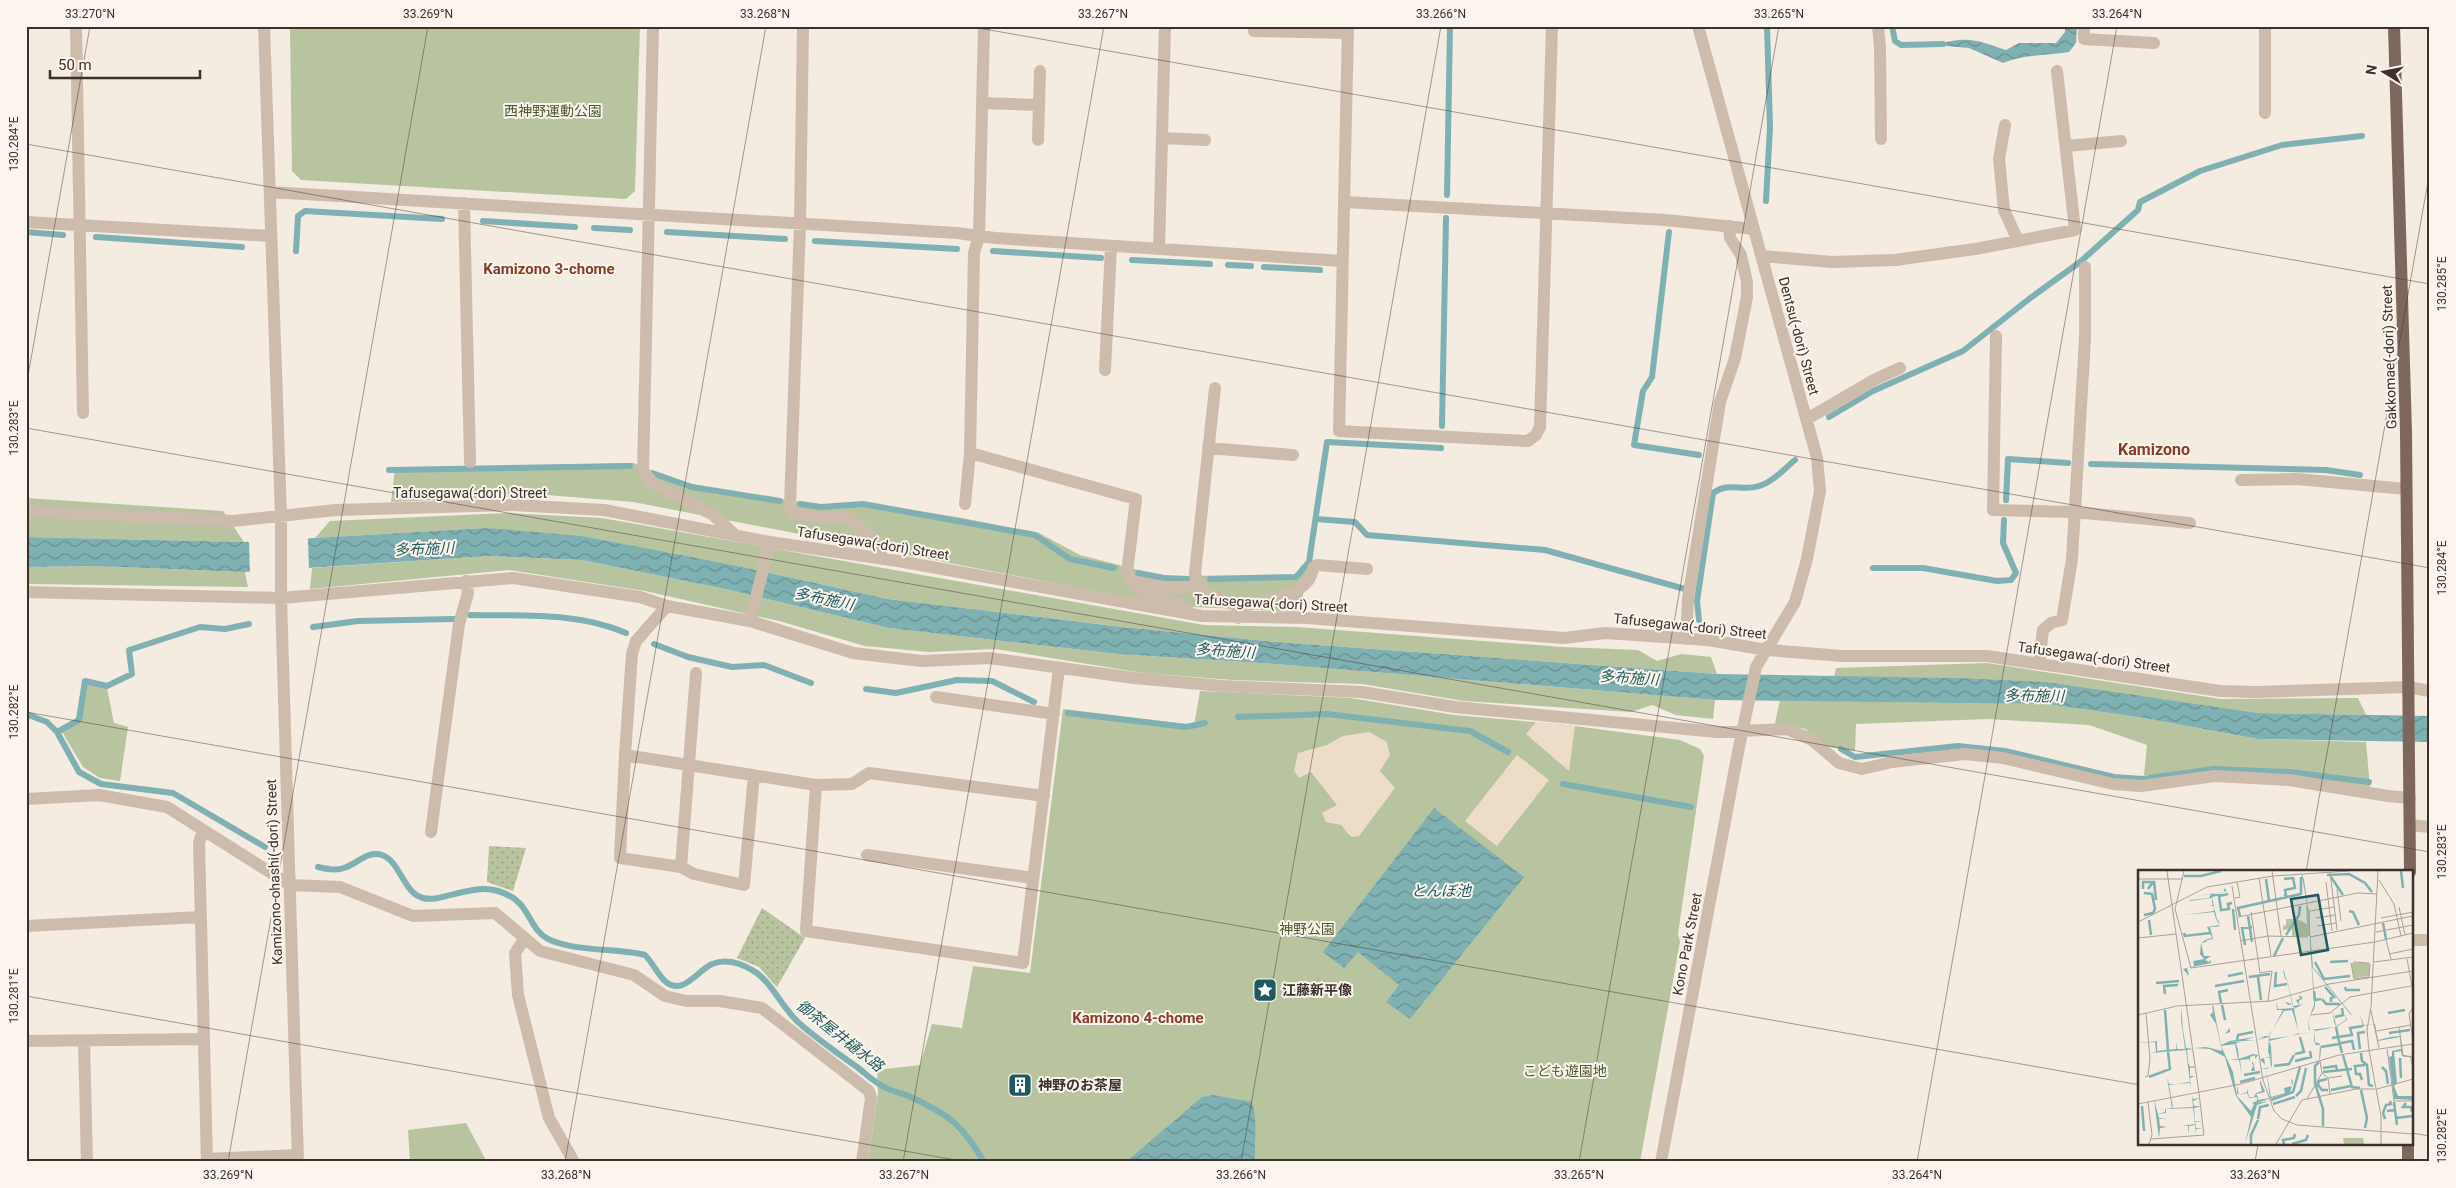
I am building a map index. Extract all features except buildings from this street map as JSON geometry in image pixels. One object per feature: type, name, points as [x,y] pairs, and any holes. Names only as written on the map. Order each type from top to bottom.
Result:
[{"type":"main road","name":"Gakkomae(-dori) Street","points":[[2394,26],[2406,489],[2410,870]]},
{"type":"main road","points":[[2408,1146],[2408,1162]]},
{"type":"street","points":[[76,26],[83,413]]},
{"type":"street","name":"Kamizono-ohashi(-dori) Street","points":[[264,26],[281,531],[281,598],[297,1158]]},
{"type":"street","points":[[653,26],[643,471],[654,484],[713,514],[735,535]]},
{"type":"street","points":[[803,26],[800,223],[790,506],[793,512],[814,517],[849,518],[877,542],[883,559]]},
{"type":"street","points":[[965,504],[970,453],[974,253],[979,236],[984,26]]},
{"type":"street","points":[[1159,248],[1165,26]]},
{"type":"street","points":[[1254,32],[1348,30],[1339,431],[1528,441],[1536,436],[1540,427],[1548,213],[1552,26]]},
{"type":"street","name":"Dentsu(-dori) Street","points":[[1698,26],[1818,458],[1820,491],[1807,559],[1795,602],[1767,650]]},
{"type":"street","points":[[1878,26],[1881,139]]},
{"type":"street","points":[[2084,26],[2084,39],[2154,43]]},
{"type":"street","points":[[2265,26],[2265,113]]},
{"type":"street","points":[[1038,140],[1040,71]]},
{"type":"street","points":[[1762,256],[1832,262],[1895,260],[2018,241],[2074,230],[2057,71]]},
{"type":"street","points":[[982,103],[1039,105]]},
{"type":"street","points":[[2005,125],[1999,159],[2004,210],[2018,241]]},
{"type":"street","points":[[1162,138],[1205,140]]},
{"type":"street","points":[[2066,146],[2121,141]]},
{"type":"street","points":[[270,192],[649,213],[1342,261]]},
{"type":"street","points":[[1345,202],[1548,213],[1754,229]]},
{"type":"street","points":[[464,203],[470,462]]},
{"type":"street","points":[[26,222],[271,236]]},
{"type":"street","points":[[1686,639],[1688,599],[1720,402],[1735,358],[1748,297],[1741,255],[1730,238],[1729,226]]},
{"type":"street","points":[[1105,370],[1111,246]]},
{"type":"street","points":[[2039,664],[2043,630],[2051,623],[2062,620],[2065,610],[2074,512],[2085,339],[2085,267]]},
{"type":"street","points":[[1996,336],[1993,510],[2074,512],[2190,523]]},
{"type":"street","points":[[1807,419],[1874,380],[1900,368]]},
{"type":"street","points":[[1198,587],[1195,573],[1214,388]]},
{"type":"street","points":[[1208,448],[1293,455]]},
{"type":"street","points":[[970,453],[1136,499],[1127,573],[1130,581],[1142,593],[1182,605],[1202,616]]},
{"type":"street","points":[[2241,480],[2297,479],[2406,489]]},
{"type":"street","name":"Tafusegawa(-dori) Street","points":[[26,512],[233,521],[336,510],[512,506],[604,510],[770,542],[883,559],[1202,616],[1239,612],[1564,638],[1605,633],[1686,639],[1767,650],[1843,656],[1987,656],[2220,690],[2256,692],[2408,687],[2430,692]]},
{"type":"street","points":[[750,620],[770,542]]},
{"type":"street","points":[[1130,581],[1163,587],[1198,587],[1239,612],[1304,586],[1318,565],[1367,568]]},
{"type":"street","points":[[26,592],[281,598],[513,578],[640,597],[667,606],[750,620],[853,652],[921,661],[989,658],[1059,668],[1222,686],[1362,692],[1454,707],[1717,732],[1786,729],[1812,740],[1839,763],[1862,769],[1892,762],[1965,754],[2003,758],[2113,784],[2141,786],[2215,776],[2289,780],[2410,798]]},
{"type":"street","points":[[431,832],[458,624],[468,592],[466,582]]},
{"type":"street","points":[[667,606],[636,641],[632,654],[620,858],[681,867],[694,874],[744,885],[754,775]]},
{"type":"street","name":"Kono Park Street","points":[[1661,1162],[1742,731],[1756,667],[1767,650]]},
{"type":"street","points":[[816,785],[806,931],[1023,963],[1059,668]]},
{"type":"street","points":[[681,867],[696,673]]},
{"type":"street","points":[[936,697],[1054,714]]},
{"type":"street","points":[[625,755],[816,785],[852,784],[870,774],[1044,796]]},
{"type":"street","points":[[26,799],[99,795],[167,807],[290,885],[340,887],[413,916],[495,913],[540,951],[634,975],[665,996],[686,1001],[720,1001],[762,1008],[869,1091],[871,1098],[862,1162]]},
{"type":"street","points":[[2410,826],[2430,827]]},
{"type":"street","points":[[203,830],[199,843],[207,1160],[297,1158]]},
{"type":"street","points":[[867,855],[1034,878]]},
{"type":"street","points":[[26,926],[201,917]]},
{"type":"street","points":[[525,938],[515,953],[518,995],[549,1118],[574,1162]]},
{"type":"street","points":[[2414,940],[2430,940]]},
{"type":"street","points":[[26,1041],[204,1039]]},
{"type":"street","points":[[84,1041],[87,1162]]},
{"type":"green space","name":"西神野運動公園","points":[[290,26],[640,26],[635,191],[626,199],[301,180],[292,171]]},
{"type":"green space","points":[[634,463],[651,472],[692,485],[820,505],[863,502],[957,517],[1039,533],[1080,555],[1162,576],[1295,575],[1307,560],[1312,563],[1298,612],[1173,606],[633,502],[547,495],[391,502],[395,468]]},
{"type":"green space","points":[[26,498],[223,511],[244,542],[26,537]]},
{"type":"green space","points":[[508,513],[602,518],[1204,625],[1297,627],[1563,647],[1638,650],[1657,661],[1681,654],[1711,657],[1717,674],[1277,642],[1122,627],[888,599],[733,565],[486,528],[315,538],[330,521]]},
{"type":"green space","points":[[488,556],[582,560],[730,590],[889,628],[1118,654],[1275,664],[1715,700],[1713,719],[1676,715],[1652,705],[1631,712],[1464,701],[1362,684],[1233,680],[1143,673],[996,649],[929,652],[865,646],[779,621],[645,591],[509,570],[310,589],[312,568]]},
{"type":"green space","points":[[94,566],[245,572],[248,587],[26,584],[26,567]]},
{"type":"green space","points":[[1987,663],[2221,699],[2358,698],[2366,715],[2259,713],[2147,697],[1957,678],[1834,677],[1836,668]]},
{"type":"green space","points":[[82,683],[107,688],[114,723],[128,727],[120,781],[100,778],[83,767],[61,730],[76,719]]},
{"type":"green space","name":"神野公園","points":[[1200,691],[1351,698],[1454,715],[1567,725],[1680,740],[1700,749],[1704,756],[1678,934],[1680,942],[1640,1162],[868,1162],[878,1093],[877,1070],[920,1065],[932,1024],[962,1028],[973,966],[1030,973],[1063,709],[1194,725]]},
{"type":"green space","points":[[1818,699],[2047,704],[2144,718],[2258,739],[2366,742],[2370,787],[2282,775],[2144,775],[2147,745],[2089,725],[1988,719],[1856,724],[1855,751],[1825,746],[1805,729],[1775,723],[1780,700]]},
{"type":"green space","points":[[489,846],[526,848],[513,891],[487,882]]},
{"type":"green space","points":[[762,908],[805,938],[777,987],[759,967],[737,958]]},
{"type":"green space","points":[[466,1123],[487,1162],[410,1162],[408,1130]]},
{"type":"shaded area","points":[[1536,722],[1575,726],[1569,771],[1526,734]]},
{"type":"shaded area","points":[[1369,732],[1387,742],[1390,755],[1380,771],[1395,788],[1359,836],[1351,837],[1341,825],[1326,822],[1322,813],[1337,805],[1311,772],[1299,778],[1294,771],[1298,753],[1327,745],[1343,736]]},
{"type":"shaded area","points":[[1517,755],[1549,780],[1497,846],[1465,821]]},
{"type":"water","points":[[2065,26],[2077,26],[2076,43],[2069,52],[2027,57],[2003,63],[1969,48],[1934,45],[1955,40],[1971,40],[2006,50],[2019,43],[2056,43],[2065,32]]},
{"type":"water","name":"多布施川","points":[[486,528],[581,536],[733,565],[888,599],[1122,627],[1277,642],[1717,674],[1957,678],[2045,682],[2259,713],[2430,716],[2430,742],[2258,739],[2144,718],[2047,704],[1715,700],[1275,664],[1118,654],[889,628],[730,590],[582,560],[488,556],[245,572],[94,566],[26,567],[26,537],[244,542]]},
{"type":"water","name":"とんぼ池","points":[[1434,808],[1524,877],[1410,1019],[1386,1002],[1399,985],[1358,952],[1344,968],[1323,952]]},
{"type":"water","points":[[1213,1095],[1252,1102],[1255,1124],[1255,1162],[1126,1162],[1202,1097]]},
{"type":"pier","points":[[311,536],[308,539],[309,570],[250,574],[249,543],[246,539]]},
{"type":"waterway","points":[[1447,195],[1450,26]]},
{"type":"waterway","points":[[1766,201],[1770,127],[1767,26]]},
{"type":"waterway","points":[[1892,26],[1895,41],[1901,45],[1943,44]]},
{"type":"waterway","points":[[1829,417],[1873,391],[1963,351],[2080,262],[2138,210],[2140,202],[2200,171],[2282,145],[2362,136]]},
{"type":"waterway","points":[[296,251],[298,216],[305,211],[442,219]]},
{"type":"waterway","points":[[1442,426],[1446,218]]},
{"type":"waterway","points":[[483,221],[575,227]]},
{"type":"waterway","points":[[594,228],[630,230]]},
{"type":"waterway","points":[[26,232],[63,235]]},
{"type":"waterway","points":[[667,232],[785,239]]},
{"type":"waterway","points":[[1669,232],[1652,377],[1643,391],[1634,445],[1699,455]]},
{"type":"waterway","points":[[96,237],[242,247]]},
{"type":"waterway","points":[[815,241],[957,249]]},
{"type":"waterway","points":[[993,251],[1101,258]]},
{"type":"waterway","points":[[1132,260],[1210,264]]},
{"type":"waterway","points":[[1228,265],[1251,266]]},
{"type":"waterway","points":[[1264,267],[1320,270]]},
{"type":"waterway","points":[[1210,579],[1296,577],[1309,562],[1327,442],[1441,448]]},
{"type":"waterway","points":[[2006,500],[2008,459],[2068,463]]},
{"type":"waterway","points":[[1699,620],[1697,601],[1713,493],[1719,489],[1730,487],[1753,488],[1764,484],[1795,460]]},
{"type":"waterway","points":[[2091,464],[2326,470],[2360,475]]},
{"type":"waterway","points":[[389,470],[630,466]]},
{"type":"waterway","points":[[652,473],[692,487],[780,501]]},
{"type":"waterway","points":[[800,504],[821,507],[863,504],[1035,535],[1070,559],[1114,568]]},
{"type":"waterway","points":[[1316,519],[1355,522],[1367,535],[1545,550],[1685,589]]},
{"type":"waterway","points":[[1873,568],[1923,568],[1997,581],[2011,580],[2016,573],[2003,543],[2004,520]]},
{"type":"waterway","points":[[1138,573],[1164,578],[1187,579]]},
{"type":"waterway","points":[[470,615],[569,618],[588,621],[626,633]]},
{"type":"waterway","points":[[313,627],[358,621],[454,619]]},
{"type":"waterway","points":[[57,732],[79,720],[85,681],[107,686],[132,674],[129,650],[200,627],[225,629],[249,624]]},
{"type":"waterway","points":[[654,644],[688,657],[732,667],[764,665],[811,683]]},
{"type":"waterway","points":[[866,689],[896,693],[957,680],[992,681],[1034,702]]},
{"type":"waterway","points":[[1068,713],[1186,727],[1205,723]]},
{"type":"waterway","name":"御茶屋井樋水路","points":[[26,714],[47,722],[57,732],[79,772],[101,784],[173,793],[265,847]]},
{"type":"waterway","points":[[1238,717],[1327,714],[1470,731],[1508,752]]},
{"type":"waterway","points":[[1841,749],[1855,757],[1958,746],[2005,751],[2114,777],[2142,779],[2214,769],[2290,772],[2369,782]]},
{"type":"waterway","points":[[1563,784],[1691,807]]},
{"type":"waterway","name":"御茶屋井樋水路","points":[[318,867],[341,869],[367,856],[377,854],[382,855],[394,864],[411,890],[423,898],[439,898],[477,889],[498,891],[509,895],[517,901],[536,928],[548,939],[570,946],[645,955],[663,979],[672,985],[684,984],[712,964],[732,962],[747,968],[759,974],[793,1017],[827,1046],[880,1085],[926,1104],[955,1123],[969,1139],[984,1162]]},
{"type":"place","name":"江藤新平像","points":[[1265,990]]},
{"type":"place","name":"神野のお茶屋","points":[[1020,1085]]},
{"type":"district","name":"Kamizono 3-chome","points":[[549,269]]},
{"type":"district","name":"Kamizono","points":[[2154,449]]},
{"type":"district","name":"Kamizono 4-chome","points":[[1138,1018]]},
{"type":"park label","name":"こども遊園地","points":[[1565,1071]]}]
